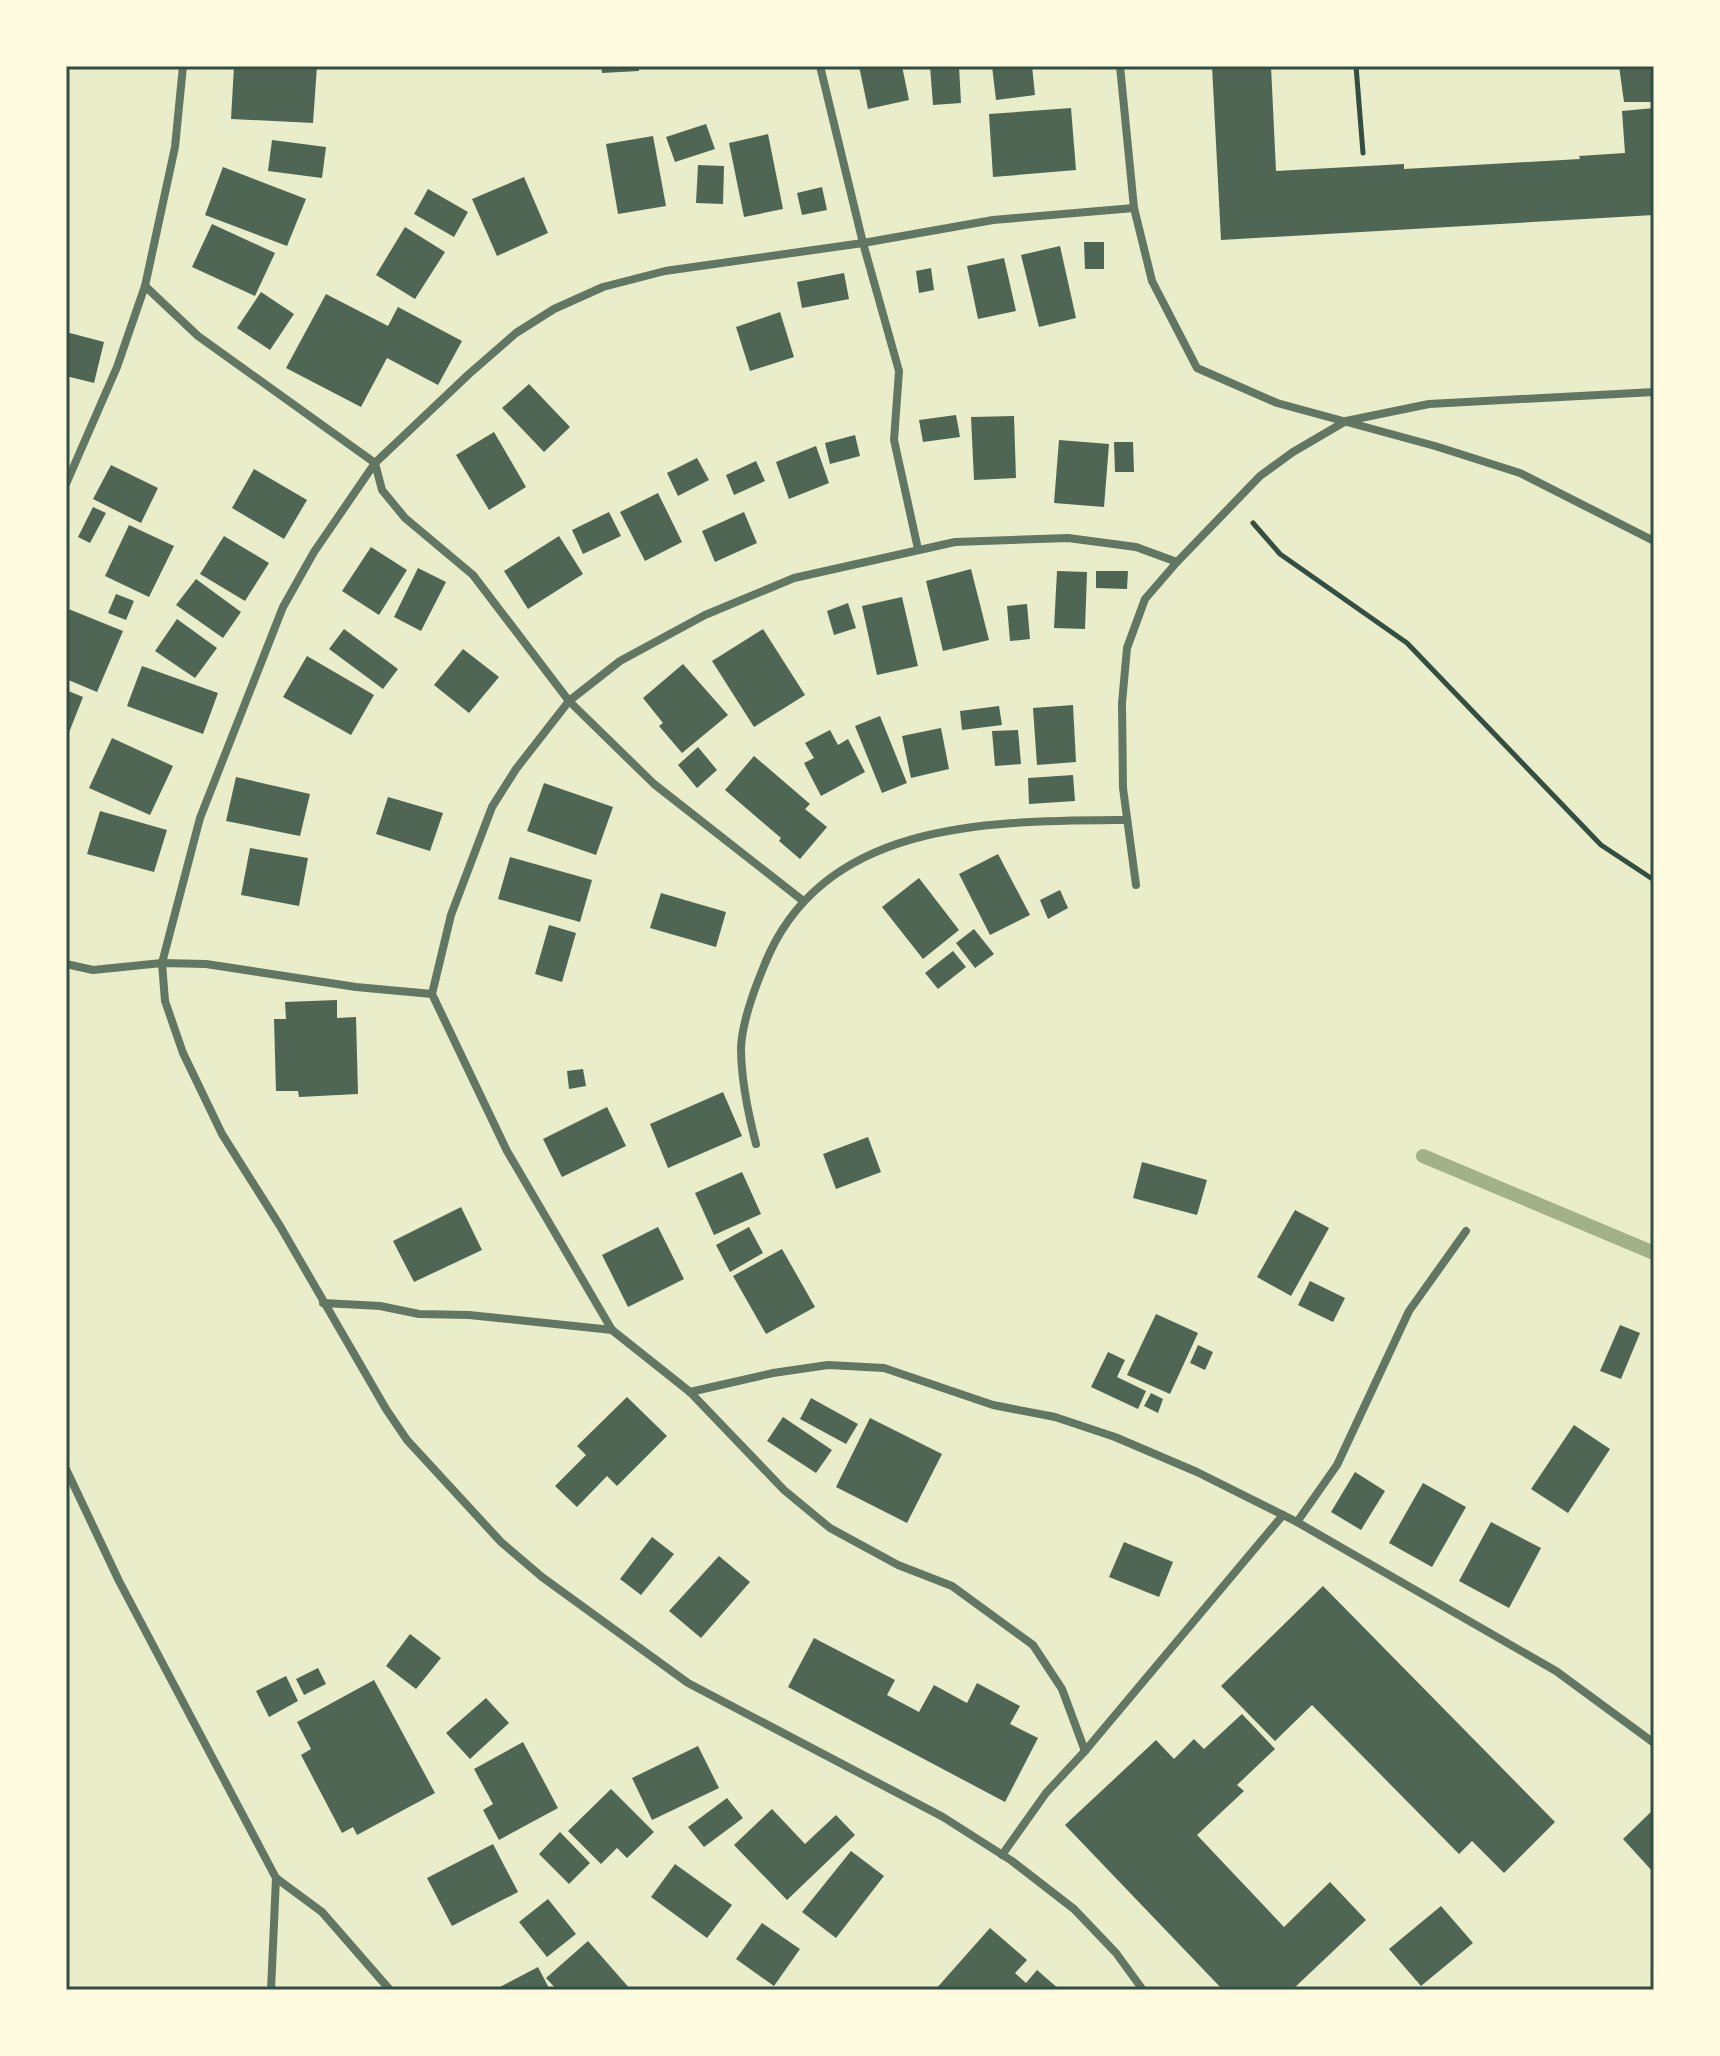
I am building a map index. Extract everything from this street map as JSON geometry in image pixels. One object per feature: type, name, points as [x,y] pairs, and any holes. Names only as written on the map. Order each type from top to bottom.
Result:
[{"type":"street","points":[[66,484],[117,367],[145,286],[175,147],[183,66]]},
{"type":"street","points":[[820,66],[863,243],[899,371],[894,440],[918,549]]},
{"type":"street","points":[[1120,66],[1134,208],[1152,281],[1197,368],[1277,403],[1520,473],[1654,541]]},
{"type":"street","points":[[1134,208],[993,220],[863,243],[665,271],[603,287],[554,309],[516,333],[375,463],[314,552],[283,607],[200,818],[162,963],[165,1001],[183,1053],[222,1134],[407,1440],[501,1542],[542,1577],[688,1683],[943,1817],[1002,1855],[1074,1909],[1116,1953],[1143,1990]]},
{"type":"street","points":[[145,286],[198,336],[375,463],[382,490],[405,518],[473,575],[569,701],[654,784],[802,900]]},
{"type":"street","points":[[1136,885],[1123,788],[1122,703],[1127,648],[1145,599],[1260,476],[1293,452],[1346,421],[1429,404],[1654,392]]},
{"type":"street","points":[[1085,1751],[1062,1689],[1033,1645],[952,1586],[898,1565],[830,1528],[784,1490],[690,1392],[612,1330],[507,1151],[432,994],[451,915],[492,807],[516,769],[569,701],[620,661],[705,615],[794,578],[955,542],[1068,538],[1136,547],[1177,562]]},
{"type":"street","points":[[756,1144],[747,1110],[741,1046],[753,993],[775,938],[802,900],[866,856],[938,831],[1014,821],[1127,820]]},
{"type":"street","points":[[66,964],[93,970],[162,963],[206,964],[356,987],[432,994]]},
{"type":"street","points":[[1297,1522],[1337,1465],[1409,1311],[1466,1231]]},
{"type":"street","points":[[323,1303],[612,1330]]},
{"type":"street","points":[[690,1392],[773,1373],[828,1365],[884,1368],[993,1405],[1055,1417],[1115,1437],[1197,1472],[1297,1522],[1556,1671],[1654,1743]]},
{"type":"street","points":[[66,1469],[119,1581],[276,1878],[322,1912],[390,1990]]},
{"type":"street","points":[[1002,1855],[1046,1793],[1085,1751],[1283,1515]]},
{"type":"street","points":[[271,1990],[276,1878]]},
{"type":"path","points":[[1356,66],[1363,153]]},
{"type":"path","points":[[1234,502],[1280,554],[1407,643],[1601,845],[1654,880]]},
{"type":"building","points":[[234,66],[317,66],[313,123],[231,119]]},
{"type":"building","points":[[601,66],[639,66],[639,71],[602,73]]},
{"type":"building","points":[[859,66],[902,66],[909,100],[868,109]]},
{"type":"building","points":[[930,66],[959,66],[961,103],[933,105]]},
{"type":"building","points":[[992,66],[1032,66],[1035,95],[996,100]]},
{"type":"building","points":[[1212,66],[1271,66],[1276,171],[1404,164],[1404,169],[1580,159],[1579,156],[1625,153],[1622,111],[1654,108],[1654,215],[1221,240]]},
{"type":"building","points":[[1619,66],[1654,66],[1654,102],[1624,102]]},
{"type":"building","points":[[1071,108],[1076,170],[993,177],[989,114]]},
{"type":"building","points":[[706,124],[715,149],[675,162],[666,137]]},
{"type":"building","points":[[768,134],[783,209],[744,217],[729,143]]},
{"type":"building","points":[[653,136],[666,206],[618,214],[606,144]]},
{"type":"building","points":[[272,140],[326,147],[322,178],[268,171]]},
{"type":"building","points":[[698,165],[724,166],[723,204],[696,203]]},
{"type":"building","points":[[223,167],[306,199],[287,246],[205,215]]},
{"type":"building","points":[[524,177],[548,233],[497,256],[472,199]]},
{"type":"building","points":[[822,187],[827,210],[802,215],[797,193]]},
{"type":"building","points":[[428,189],[468,212],[454,237],[414,214]]},
{"type":"building","points":[[212,224],[275,253],[255,296],[192,267]]},
{"type":"building","points":[[405,227],[445,252],[415,299],[376,275]]},
{"type":"building","points":[[1084,242],[1104,242],[1104,269],[1085,269]]},
{"type":"building","points":[[1060,246],[1076,318],[1039,327],[1021,255]]},
{"type":"building","points":[[1004,258],[1016,311],[978,319],[967,266]]},
{"type":"building","points":[[931,268],[934,290],[919,293],[916,271]]},
{"type":"building","points":[[844,273],[849,299],[802,308],[797,282]]},
{"type":"building","points":[[261,292],[294,314],[270,350],[237,328]]},
{"type":"building","points":[[326,294],[388,326],[398,307],[462,341],[438,385],[387,358],[361,407],[286,368]]},
{"type":"building","points":[[780,312],[794,357],[750,371],[736,327]]},
{"type":"building","points":[[66,332],[104,342],[94,383],[66,376]]},
{"type":"building","points":[[529,384],[570,427],[544,452],[502,408]]},
{"type":"building","points":[[956,415],[960,437],[923,442],[919,420]]},
{"type":"building","points":[[1014,416],[1016,478],[974,480],[971,417]]},
{"type":"building","points":[[494,432],[526,487],[489,510],[456,455]]},
{"type":"building","points":[[855,435],[860,456],[830,464],[825,443]]},
{"type":"building","points":[[1059,440],[1109,444],[1104,507],[1054,503]]},
{"type":"building","points":[[1114,442],[1133,442],[1134,472],[1115,472]]},
{"type":"building","points":[[816,446],[829,483],[789,499],[776,462]]},
{"type":"building","points":[[697,458],[709,480],[678,496],[667,473]]},
{"type":"building","points":[[756,461],[765,481],[734,495],[726,475]]},
{"type":"building","points":[[111,465],[158,488],[141,523],[93,499]]},
{"type":"building","points":[[254,469],[307,500],[284,539],[232,508]]},
{"type":"building","points":[[658,493],[682,542],[645,561],[620,512]]},
{"type":"building","points":[[93,507],[106,513],[90,543],[78,537]]},
{"type":"building","points":[[609,512],[621,536],[583,554],[572,530]]},
{"type":"building","points":[[744,512],[757,543],[715,562],[702,531]]},
{"type":"building","points":[[129,525],[174,546],[149,597],[105,576]]},
{"type":"building","points":[[224,536],[269,563],[245,601],[200,574]]},
{"type":"building","points":[[559,536],[583,574],[528,609],[504,571]]},
{"type":"building","points":[[371,547],[407,570],[379,615],[342,591]]},
{"type":"building","points":[[418,568],[446,582],[421,631],[394,617]]},
{"type":"building","points":[[971,569],[989,640],[943,651],[926,581]]},
{"type":"building","points":[[1057,571],[1087,572],[1085,629],[1054,628]]},
{"type":"building","points":[[1096,571],[1128,571],[1127,589],[1096,588]]},
{"type":"building","points":[[196,579],[241,612],[223,638],[176,605]]},
{"type":"building","points":[[116,594],[134,601],[126,620],[108,613]]},
{"type":"building","points":[[902,597],[918,666],[877,675],[862,606]]},
{"type":"building","points":[[848,603],[856,628],[834,635],[827,611]]},
{"type":"building","points":[[1027,604],[1030,639],[1010,641],[1007,606]]},
{"type":"building","points":[[66,608],[123,631],[97,692],[66,679]]},
{"type":"building","points":[[177,619],[217,648],[195,678],[155,651]]},
{"type":"building","points":[[344,629],[398,669],[383,689],[329,649]]},
{"type":"building","points":[[763,629],[805,695],[754,727],[712,661]]},
{"type":"building","points":[[463,649],[499,677],[469,713],[434,685]]},
{"type":"building","points":[[307,656],[374,695],[351,735],[283,697]]},
{"type":"building","points":[[683,664],[728,715],[682,753],[659,726],[663,723],[643,698]]},
{"type":"building","points":[[142,666],[218,693],[203,734],[127,706]]},
{"type":"building","points":[[66,690],[83,697],[66,740]]},
{"type":"building","points":[[1073,705],[1076,762],[1037,765],[1033,708]]},
{"type":"building","points":[[999,706],[1002,725],[962,730],[960,711]]},
{"type":"building","points":[[880,716],[907,783],[882,793],[855,726]]},
{"type":"building","points":[[941,728],[949,769],[911,778],[902,736]]},
{"type":"building","points":[[830,730],[838,745],[848,739],[865,772],[821,796],[804,763],[814,758],[805,743]]},
{"type":"building","points":[[1018,730],[1021,764],[995,766],[992,731]]},
{"type":"building","points":[[112,738],[173,766],[150,815],[89,788]]},
{"type":"building","points":[[698,747],[717,770],[697,788],[678,765]]},
{"type":"building","points":[[754,756],[810,804],[805,809],[827,827],[800,859],[779,841],[781,838],[725,790]]},
{"type":"building","points":[[1073,775],[1075,801],[1029,804],[1028,778]]},
{"type":"building","points":[[236,777],[310,794],[300,836],[226,821]]},
{"type":"building","points":[[544,783],[613,807],[596,855],[527,831]]},
{"type":"building","points":[[388,797],[443,813],[430,851],[376,834]]},
{"type":"building","points":[[100,811],[167,830],[154,872],[87,854]]},
{"type":"building","points":[[250,848],[308,858],[299,906],[241,895]]},
{"type":"building","points":[[998,854],[1030,915],[990,935],[959,874]]},
{"type":"building","points":[[510,857],[592,880],[580,922],[498,899]]},
{"type":"building","points":[[919,878],[959,930],[923,959],[882,907]]},
{"type":"building","points":[[1060,890],[1068,908],[1048,919],[1040,900]]},
{"type":"building","points":[[661,893],[726,912],[716,947],[650,928]]},
{"type":"building","points":[[549,925],[576,933],[562,982],[535,974]]},
{"type":"building","points":[[974,929],[994,954],[975,968],[956,943]]},
{"type":"building","points":[[953,951],[966,967],[938,989],[925,973]]},
{"type":"building","points":[[337,1000],[337,1018],[356,1017],[358,1094],[299,1097],[298,1091],[276,1091],[274,1019],[286,1019],[285,1002]]},
{"type":"building","points":[[583,1069],[586,1086],[569,1089],[567,1071]]},
{"type":"building","points":[[723,1092],[742,1136],[668,1168],[650,1124]]},
{"type":"building","points":[[607,1107],[626,1146],[562,1177],[543,1139]]},
{"type":"building","points":[[868,1137],[881,1172],[836,1189],[823,1154]]},
{"type":"building","points":[[1142,1162],[1207,1180],[1197,1215],[1133,1198]]},
{"type":"building","points":[[742,1172],[761,1214],[714,1235],[695,1193]]},
{"type":"building","points":[[461,1207],[482,1250],[414,1282],[393,1241]]},
{"type":"building","points":[[1295,1210],[1329,1228],[1291,1296],[1257,1277]]},
{"type":"building","points":[[658,1227],[684,1279],[628,1307],[602,1255]]},
{"type":"building","points":[[749,1227],[763,1253],[730,1272],[716,1245]]},
{"type":"building","points":[[782,1249],[815,1307],[766,1334],[733,1276]]},
{"type":"building","points":[[1310,1281],[1345,1298],[1333,1322],[1298,1305]]},
{"type":"building","points":[[1156,1314],[1198,1333],[1170,1394],[1127,1375]]},
{"type":"building","points":[[1620,1325],[1640,1333],[1621,1379],[1600,1371]]},
{"type":"building","points":[[1198,1345],[1213,1352],[1205,1370],[1190,1363]]},
{"type":"building","points":[[1108,1352],[1125,1360],[1117,1377],[1146,1391],[1138,1409],[1091,1387]]},
{"type":"building","points":[[1151,1393],[1163,1399],[1158,1413],[1144,1406]]},
{"type":"building","points":[[627,1397],[667,1436],[617,1486],[607,1476],[577,1507],[555,1486],[586,1455],[577,1446]]},
{"type":"building","points":[[811,1398],[858,1424],[846,1444],[800,1419]]},
{"type":"building","points":[[783,1417],[832,1450],[816,1473],[767,1441]]},
{"type":"building","points":[[870,1418],[942,1454],[907,1523],[836,1487]]},
{"type":"building","points":[[1574,1425],[1610,1449],[1568,1513],[1531,1489]]},
{"type":"building","points":[[1355,1472],[1385,1491],[1361,1530],[1331,1512]]},
{"type":"building","points":[[1423,1483],[1466,1507],[1432,1567],[1389,1543]]},
{"type":"building","points":[[1491,1522],[1541,1548],[1509,1608],[1459,1581]]},
{"type":"building","points":[[652,1537],[674,1554],[641,1595],[620,1579]]},
{"type":"building","points":[[1124,1542],[1173,1562],[1159,1597],[1109,1577]]},
{"type":"building","points":[[719,1556],[750,1582],[701,1638],[669,1611]]},
{"type":"building","points":[[1323,1586],[1555,1822],[1504,1873],[1472,1841],[1459,1854],[1312,1705],[1275,1741],[1221,1686]]},
{"type":"building","points":[[410,1634],[441,1658],[416,1689],[386,1666]]},
{"type":"building","points":[[814,1638],[895,1680],[887,1695],[919,1712],[934,1685],[967,1703],[977,1683],[1020,1706],[1010,1724],[1038,1738],[1005,1802],[788,1687]]},
{"type":"building","points":[[318,1668],[326,1684],[304,1695],[296,1679]]},
{"type":"building","points":[[286,1676],[298,1701],[269,1717],[256,1691]]},
{"type":"building","points":[[374,1680],[435,1793],[357,1835],[353,1827],[342,1833],[301,1755],[311,1749],[297,1722]]},
{"type":"building","points":[[486,1698],[509,1723],[470,1759],[446,1733]]},
{"type":"building","points":[[1242,1714],[1275,1749],[1237,1785],[1244,1791],[1197,1835],[1284,1927],[1330,1882],[1366,1920],[1292,1990],[1223,1990],[1065,1825],[1156,1740],[1174,1759],[1194,1739],[1204,1749]]},
{"type":"building","points":[[523,1742],[558,1808],[499,1840],[483,1810],[493,1804],[474,1769]]},
{"type":"building","points":[[698,1746],[719,1788],[652,1820],[632,1778]]},
{"type":"building","points":[[611,1789],[654,1832],[627,1858],[617,1848],[601,1864],[568,1831]]},
{"type":"building","points":[[727,1798],[743,1818],[704,1847],[688,1827]]},
{"type":"building","points":[[772,1809],[805,1844],[836,1815],[855,1835],[787,1900],[734,1845]]},
{"type":"building","points":[[1654,1809],[1654,1873],[1623,1839]]},
{"type":"building","points":[[560,1832],[590,1863],[569,1884],[539,1854]]},
{"type":"building","points":[[493,1844],[518,1892],[452,1926],[427,1878]]},
{"type":"building","points":[[851,1851],[884,1876],[836,1938],[802,1912]]},
{"type":"building","points":[[675,1864],[732,1905],[707,1938],[651,1897]]},
{"type":"building","points":[[548,1899],[576,1934],[547,1957],[519,1922]]},
{"type":"building","points":[[1441,1906],[1473,1943],[1421,1986],[1389,1949]]},
{"type":"building","points":[[762,1923],[800,1949],[774,1986],[736,1959]]},
{"type":"building","points":[[990,1928],[1027,1960],[1015,1973],[1026,1983],[1037,1970],[1060,1990],[935,1990]]},
{"type":"building","points":[[588,1941],[631,1990],[557,1990],[546,1978]]},
{"type":"building","points":[[538,1967],[550,1990],[494,1990]]},
{"type":"waterway","points":[[1423,1156],[1654,1253]]}]
